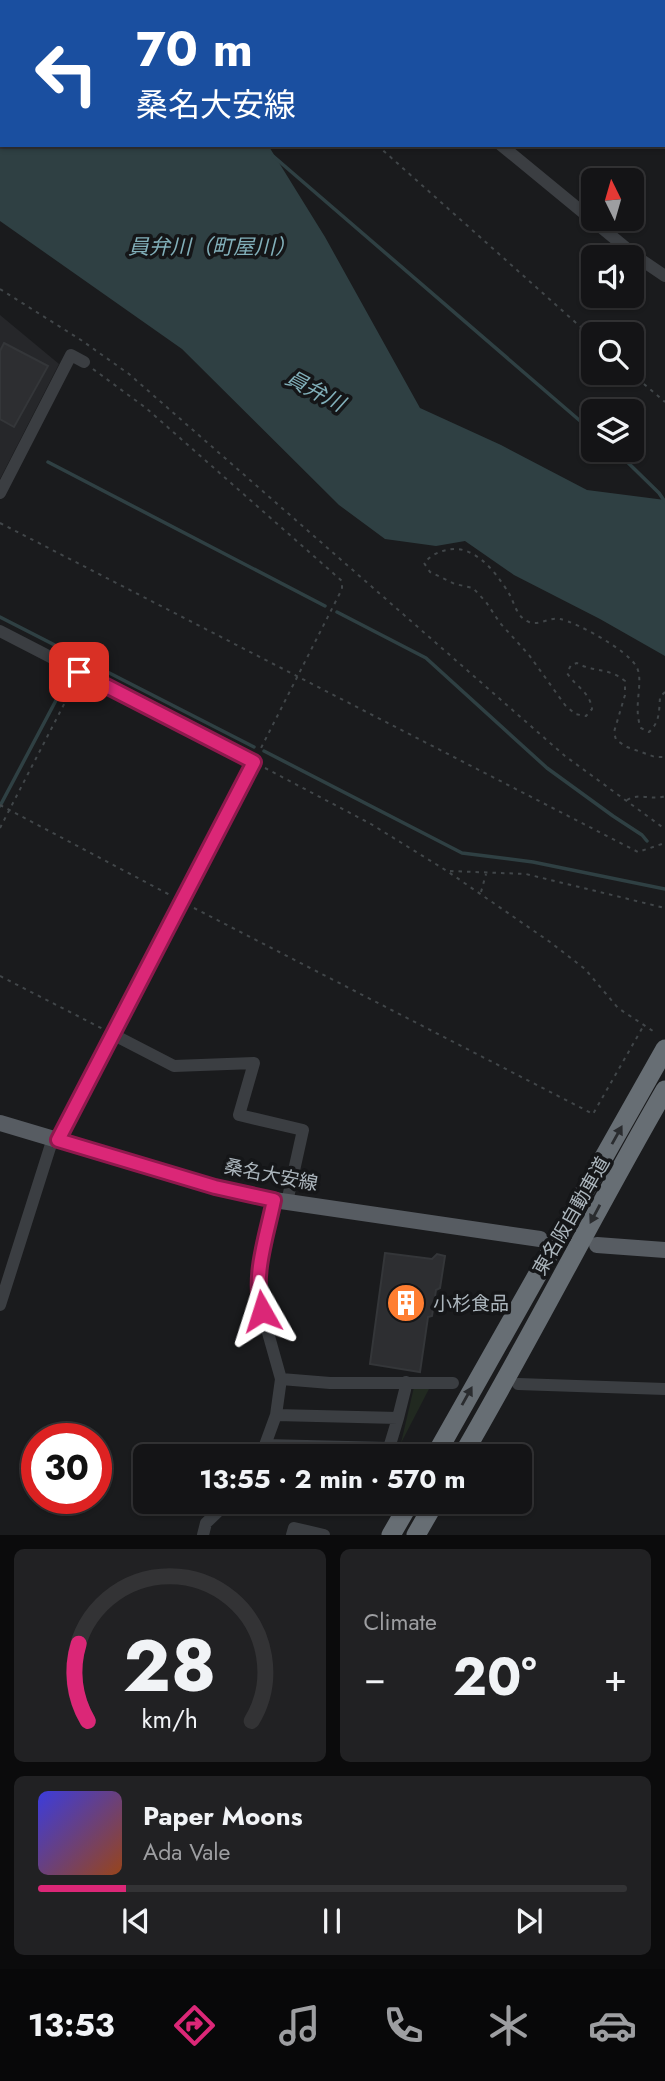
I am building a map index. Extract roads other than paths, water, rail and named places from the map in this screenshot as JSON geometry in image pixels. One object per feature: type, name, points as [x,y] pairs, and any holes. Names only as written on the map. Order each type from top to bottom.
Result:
[{"type":"highway","name":"東名阪自動車道","points":[[442,1444],[661,1041]]},
{"type":"highway","name":"東名阪自動車道","points":[[469,1444],[607,1190],[665,1090]]},
{"type":"highway","points":[[391,1535],[403,1514]]},
{"type":"highway","points":[[416,1535],[428,1514]]},
{"type":"main road","name":"桑名大安線","points":[[0,1123],[215,1187],[281,1201],[540,1239]]},
{"type":"main road","points":[[597,1245],[665,1250]]},
{"type":"street","points":[[503,147],[637,257],[665,276]]},
{"type":"street","points":[[0,493],[71,355],[84,362]]},
{"type":"street","points":[[0,631],[254,762],[114,1035],[55,1139],[0,1305]]},
{"type":"street","points":[[114,1035],[174,1066],[254,1063],[239,1115],[303,1130],[258,1278],[258,1297],[281,1379],[276,1415],[265,1444]]},
{"type":"street","points":[[281,1379],[453,1383]]},
{"type":"street","points":[[390,1444],[406,1381]]},
{"type":"street","points":[[518,1384],[665,1389]]},
{"type":"street","points":[[276,1415],[398,1418]]},
{"type":"street","points":[[203,1535],[206,1523],[215,1514]]},
{"type":"street","points":[[292,1535],[294,1528],[324,1535]]},
{"type":"water","name":"員弁川（町屋川）","points":[[0,147],[269,147],[325,237],[420,408],[501,445],[587,490],[665,500],[665,656],[514,575],[465,541],[436,546],[385,539],[339,505],[182,349],[0,221]]},
{"type":"waterway","points":[[273,156],[581,422]]},
{"type":"waterway","points":[[48,462],[325,606]]},
{"type":"waterway","points":[[627,462],[665,502]]},
{"type":"waterway","points":[[337,612],[426,658],[547,768],[647,841]]},
{"type":"waterway","points":[[0,617],[254,747]]},
{"type":"waterway","points":[[0,806],[71,672]]},
{"type":"waterway","points":[[264,751],[462,853],[533,862],[665,889]]},
{"type":"place","name":"小杉食品","points":[[406,1303]]},
{"type":"water label","name":"員弁川","points":[[315,391]]}]
